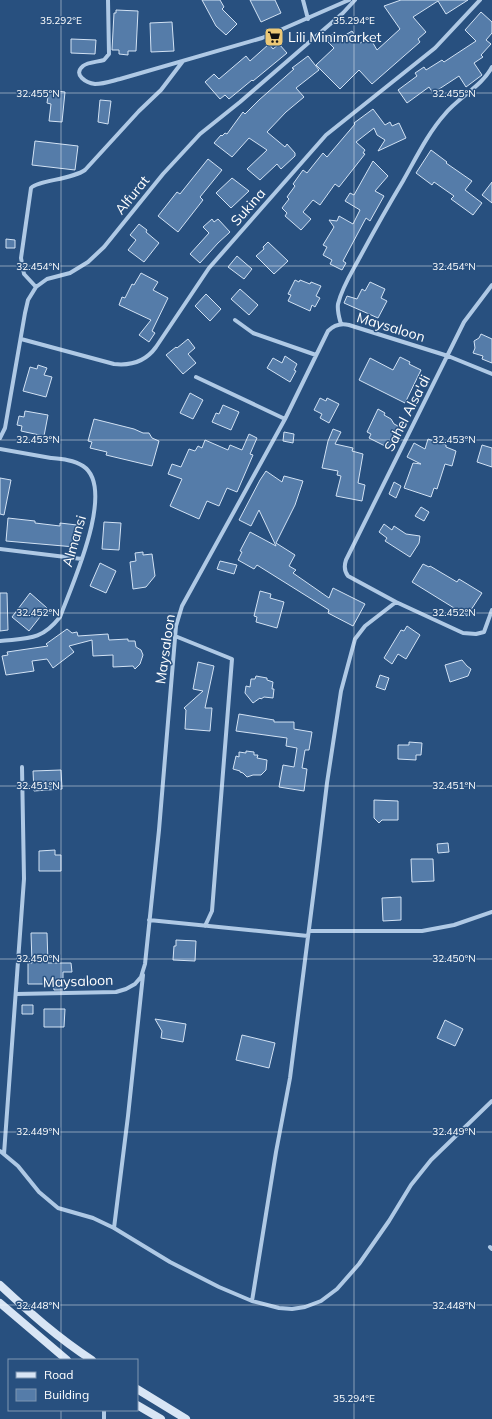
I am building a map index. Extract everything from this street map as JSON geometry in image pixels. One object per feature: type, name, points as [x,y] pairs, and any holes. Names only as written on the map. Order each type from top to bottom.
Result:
[{"type":"street","points":[[108,0],[109,54],[104,60],[82,67],[80,73],[83,80],[89,83],[102,83],[262,38],[349,0]]},
{"type":"street","points":[[303,0],[308,18]]},
{"type":"street","name":"Alfurat","points":[[36,287],[46,278],[70,273],[88,262],[104,247],[163,174],[200,134],[240,102],[343,13],[355,0]]},
{"type":"street","name":"Sukina","points":[[21,339],[114,364],[128,364],[148,356],[156,347],[209,268],[326,135],[436,48],[480,0]]},
{"type":"street","points":[[0,438],[5,428],[25,313],[32,293],[36,287],[24,274],[21,258],[30,192],[32,187],[39,183],[74,176],[85,170],[125,128],[138,111],[161,90],[183,61]]},
{"type":"street","points":[[341,324],[338,313],[341,293],[377,224],[427,139],[444,114],[484,77],[492,67]]},
{"type":"street","name":"Sahel Alsa'di","points":[[396,602],[348,576],[344,568],[346,560],[464,322],[492,285]]},
{"type":"street","points":[[235,320],[253,333],[316,355]]},
{"type":"street","name":"Maysaloon","points":[[16,994],[116,992],[135,984],[143,972],[176,626],[182,606],[285,419],[328,331],[341,324],[349,325],[448,356],[492,374]]},
{"type":"street","points":[[196,377],[285,419]]},
{"type":"street","name":"Almansi","points":[[0,449],[75,462],[89,470],[94,478],[96,490],[93,523],[82,560],[60,617],[43,633],[31,638],[0,641]]},
{"type":"street","points":[[0,549],[82,560]]},
{"type":"street","points":[[252,1301],[276,1152],[290,1078],[328,776],[341,691],[355,639],[365,626],[396,602],[450,627],[470,634],[481,634],[484,632],[492,610]]},
{"type":"street","points":[[175,636],[232,659],[212,911],[205,926]]},
{"type":"street","points":[[4,1154],[24,879],[22,767]]},
{"type":"street","points":[[309,931],[422,931],[454,925],[492,912]]},
{"type":"street","points":[[149,920],[308,936]]},
{"type":"street","points":[[114,1228],[128,1116],[143,972]]},
{"type":"street","points":[[0,1151],[18,1166],[40,1192],[58,1208],[93,1218],[114,1228],[170,1262],[219,1287],[252,1301],[279,1308],[292,1309],[305,1307],[321,1301],[337,1289],[359,1264],[389,1221],[411,1185],[431,1160],[492,1101]]},
{"type":"street","points":[[0,1285],[40,1322],[90,1359]]},
{"type":"street","points":[[0,1302],[66,1359]]},
{"type":"street","points":[[138,1390],[186,1419]]},
{"type":"street","points":[[138,1407],[161,1419]]},
{"type":"building","points":[[202,0],[220,0],[224,7],[222,9],[237,24],[226,35],[216,26]]},
{"type":"building","points":[[250,0],[275,0],[281,13],[261,22]]},
{"type":"building","points":[[401,0],[468,0],[446,14],[438,1],[413,17],[426,32],[418,39],[420,42],[372,84],[359,70],[340,89],[316,65],[334,48],[326,40],[332,34],[337,40],[352,31],[360,43],[370,38],[377,50],[400,29],[384,6]]},
{"type":"building","points":[[116,10],[138,11],[136,51],[128,51],[128,55],[119,54],[119,50],[112,50],[114,13],[116,13]]},
{"type":"building","points":[[481,12],[492,22],[492,33],[486,40],[491,44],[481,55],[483,57],[474,63],[482,75],[466,87],[459,76],[433,93],[429,87],[407,103],[398,90],[417,76],[415,73],[424,67],[426,70],[442,60],[444,62],[476,41],[465,30]]},
{"type":"building","points":[[172,22],[174,51],[151,52],[150,23]]},
{"type":"building","points":[[71,39],[96,40],[95,54],[71,53]]},
{"type":"building","points":[[269,44],[273,49],[279,44],[287,53],[229,99],[225,95],[220,99],[205,82],[214,74],[219,79],[246,56],[250,61]]},
{"type":"building","points":[[308,56],[319,70],[296,88],[304,97],[286,112],[267,132],[285,147],[287,144],[295,153],[295,156],[281,169],[277,164],[260,180],[247,169],[267,150],[249,138],[232,157],[214,143],[221,135],[222,136],[225,133],[227,134],[243,112],[245,114],[294,69],[292,68]]},
{"type":"building","points":[[49,90],[65,92],[62,122],[49,121],[51,104],[47,103]]},
{"type":"building","points":[[100,100],[111,101],[108,124],[98,122]]},
{"type":"building","points":[[373,109],[385,125],[390,122],[392,126],[399,123],[406,138],[378,151],[385,140],[377,135],[374,128],[356,142],[365,150],[363,153],[365,154],[339,187],[335,184],[320,205],[313,200],[303,212],[311,219],[301,230],[285,216],[287,213],[282,208],[289,199],[287,197],[295,186],[293,184],[303,170],[307,173],[323,153],[327,157],[355,124],[354,123]]},
{"type":"building","points":[[35,141],[78,146],[75,170],[32,165]]},
{"type":"building","points":[[431,150],[447,162],[446,163],[472,181],[465,190],[482,203],[473,215],[451,199],[454,196],[434,182],[432,185],[416,173]]},
{"type":"building","points":[[208,159],[222,170],[200,197],[203,200],[178,232],[158,216],[177,192],[180,194]]},
{"type":"building","points":[[373,161],[388,176],[375,191],[384,196],[370,221],[366,218],[343,261],[346,263],[342,270],[330,264],[332,260],[323,255],[327,247],[323,245],[334,227],[329,220],[337,221],[339,216],[353,224],[360,210],[345,201],[350,193],[354,195]]},
{"type":"building","points":[[232,178],[249,191],[231,208],[216,193]]},
{"type":"building","points":[[492,182],[492,203],[482,195]]},
{"type":"building","points":[[212,219],[214,222],[218,219],[230,232],[200,263],[190,254],[209,233],[203,227]]},
{"type":"building","points":[[139,224],[159,243],[144,262],[128,250],[136,240],[130,235]]},
{"type":"building","points":[[6,239],[15,240],[15,248],[6,248]]},
{"type":"building","points":[[268,242],[288,261],[274,274],[256,256],[264,249],[263,247]]},
{"type":"building","points":[[237,256],[252,269],[244,279],[228,267]]},
{"type":"building","points":[[141,273],[158,282],[153,290],[168,298],[152,331],[155,333],[149,342],[139,335],[151,320],[119,305],[122,297],[125,298],[132,284],[134,285]]},
{"type":"building","points":[[295,280],[299,282],[300,280],[310,284],[311,282],[321,286],[316,296],[320,298],[315,307],[312,305],[310,311],[288,301],[291,295],[288,294]]},
{"type":"building","points":[[370,282],[385,289],[381,298],[387,301],[378,318],[344,303],[347,296],[357,299],[362,289],[365,291]]},
{"type":"building","points":[[240,289],[258,305],[249,315],[231,299]]},
{"type":"building","points":[[206,294],[221,309],[210,321],[195,306]]},
{"type":"building","points":[[481,334],[492,339],[492,363],[482,359],[483,356],[473,353],[475,348],[474,341],[479,338]]},
{"type":"building","points":[[188,339],[195,348],[188,354],[196,363],[183,374],[166,355]]},
{"type":"building","points":[[285,356],[297,364],[294,370],[296,371],[290,382],[267,368],[273,358],[282,363]]},
{"type":"building","points":[[400,357],[410,362],[409,364],[421,370],[405,403],[359,380],[370,358],[393,370]]},
{"type":"building","points":[[38,365],[47,368],[44,375],[52,377],[46,397],[23,391],[30,367],[37,369]]},
{"type":"building","points":[[190,393],[203,400],[193,419],[180,413]]},
{"type":"building","points":[[320,398],[326,401],[327,398],[339,404],[329,423],[320,418],[322,414],[314,410]]},
{"type":"building","points":[[223,405],[239,412],[231,430],[212,422],[216,413],[219,414]]},
{"type":"building","points":[[378,409],[385,413],[384,415],[391,419],[394,424],[400,427],[389,448],[369,438],[371,434],[367,432]]},
{"type":"building","points":[[25,411],[48,415],[44,436],[21,431],[22,426],[17,425],[19,416],[24,417]]},
{"type":"building","points":[[94,419],[134,429],[143,433],[149,433],[152,438],[159,441],[152,466],[106,455],[107,452],[90,448],[92,442],[88,441]]},
{"type":"building","points":[[333,429],[341,432],[335,444],[353,448],[352,451],[363,454],[358,483],[365,485],[362,501],[336,496],[341,476],[337,475],[338,471],[322,468],[328,441]]},
{"type":"building","points":[[284,432],[294,434],[293,443],[283,441]]},
{"type":"building","points":[[249,434],[257,438],[250,454],[253,455],[237,492],[227,488],[219,506],[207,501],[199,519],[170,506],[182,479],[168,474],[172,464],[181,467],[189,449],[195,451],[198,446],[202,448],[205,440],[228,450],[230,445],[242,450]]},
{"type":"building","points":[[428,439],[446,445],[446,447],[456,451],[452,466],[445,464],[437,489],[434,488],[431,497],[404,488],[413,463],[421,464],[407,457],[414,443],[425,449]]},
{"type":"building","points":[[482,445],[492,448],[492,467],[477,462]]},
{"type":"building","points":[[266,471],[282,482],[284,476],[303,481],[295,505],[276,543],[295,555],[289,566],[296,570],[293,573],[329,598],[333,588],[365,604],[353,626],[328,613],[329,610],[257,565],[254,569],[238,560],[242,552],[240,551],[250,532],[276,546],[259,510],[251,526],[239,520]]},
{"type":"building","points":[[0,478],[11,480],[4,515],[0,514]]},
{"type":"building","points":[[394,482],[401,486],[396,498],[389,494]]},
{"type":"building","points":[[421,507],[429,512],[424,521],[415,516]]},
{"type":"building","points":[[8,518],[60,526],[60,523],[77,525],[75,547],[6,541]]},
{"type":"building","points":[[104,522],[121,523],[119,550],[102,549]]},
{"type":"building","points":[[384,524],[392,530],[394,526],[406,534],[420,536],[419,543],[410,557],[385,541],[387,538],[379,532]]},
{"type":"building","points":[[143,552],[143,555],[152,554],[155,576],[146,587],[133,589],[130,562],[136,561],[135,553]]},
{"type":"building","points":[[220,561],[237,565],[234,574],[217,569]]},
{"type":"building","points":[[100,563],[116,571],[106,593],[90,586]]},
{"type":"building","points":[[423,564],[429,567],[430,566],[457,582],[459,579],[482,593],[467,616],[412,582]]},
{"type":"building","points":[[260,591],[271,594],[270,598],[284,602],[277,628],[256,622],[257,617],[254,616]]},
{"type":"building","points":[[0,593],[7,593],[8,630],[0,631]]},
{"type":"building","points":[[30,593],[47,608],[29,631],[12,617]]},
{"type":"building","points":[[407,626],[420,635],[406,659],[398,654],[392,664],[384,658],[401,630],[404,631]]},
{"type":"building","points":[[67,629],[72,633],[77,632],[78,636],[108,634],[109,640],[128,639],[128,641],[135,641],[136,647],[141,650],[143,655],[140,664],[135,669],[133,666],[113,667],[113,655],[93,656],[92,640],[69,646],[74,652],[53,668],[47,659],[32,661],[34,671],[6,675],[2,656],[8,655],[7,652],[48,646],[46,644]]},
{"type":"building","points":[[462,660],[471,669],[468,676],[450,682],[445,665]]},
{"type":"building","points":[[198,662],[214,666],[205,708],[212,708],[210,731],[185,729],[186,710],[184,708],[203,691],[193,689]]},
{"type":"building","points":[[380,675],[389,678],[385,690],[376,687]]},
{"type":"building","points":[[256,676],[267,678],[267,680],[273,682],[273,698],[260,698],[253,703],[245,693],[246,686],[250,687],[251,679],[255,679]]},
{"type":"building","points":[[239,714],[274,720],[274,722],[294,722],[294,729],[312,732],[309,750],[305,750],[302,768],[307,769],[304,791],[279,787],[283,765],[294,767],[297,748],[286,746],[287,738],[236,731]]},
{"type":"building","points":[[409,742],[422,743],[421,755],[416,755],[416,760],[398,759],[398,745],[409,745]]},
{"type":"building","points":[[246,751],[254,752],[254,755],[258,755],[257,758],[267,760],[266,770],[261,775],[247,777],[240,771],[233,769],[236,756],[239,757],[239,752],[246,753]]},
{"type":"building","points":[[61,770],[62,789],[34,791],[33,771]]},
{"type":"building","points":[[374,800],[398,801],[398,820],[382,820],[379,823],[374,818]]},
{"type":"building","points":[[448,843],[449,852],[438,853],[437,844]]},
{"type":"building","points":[[55,850],[55,855],[61,855],[61,871],[39,871],[39,851]]},
{"type":"building","points":[[411,859],[433,859],[434,881],[412,882]]},
{"type":"building","points":[[401,897],[401,920],[383,921],[382,898]]},
{"type":"building","points":[[31,933],[47,933],[48,963],[71,963],[72,972],[63,972],[63,990],[54,990],[53,984],[28,984],[28,963],[32,963]]},
{"type":"building","points":[[176,940],[196,941],[195,961],[173,960]]},
{"type":"building","points":[[22,1005],[33,1005],[33,1014],[22,1014]]},
{"type":"building","points":[[44,1009],[65,1009],[64,1027],[44,1027]]},
{"type":"building","points":[[155,1019],[186,1024],[183,1042],[161,1038],[162,1031]]},
{"type":"building","points":[[445,1020],[463,1029],[455,1046],[437,1038]]},
{"type":"building","points":[[242,1035],[275,1043],[269,1068],[236,1060]]},
{"type":"place","name":"Lili Minimarket","points":[[274,37]]}]
